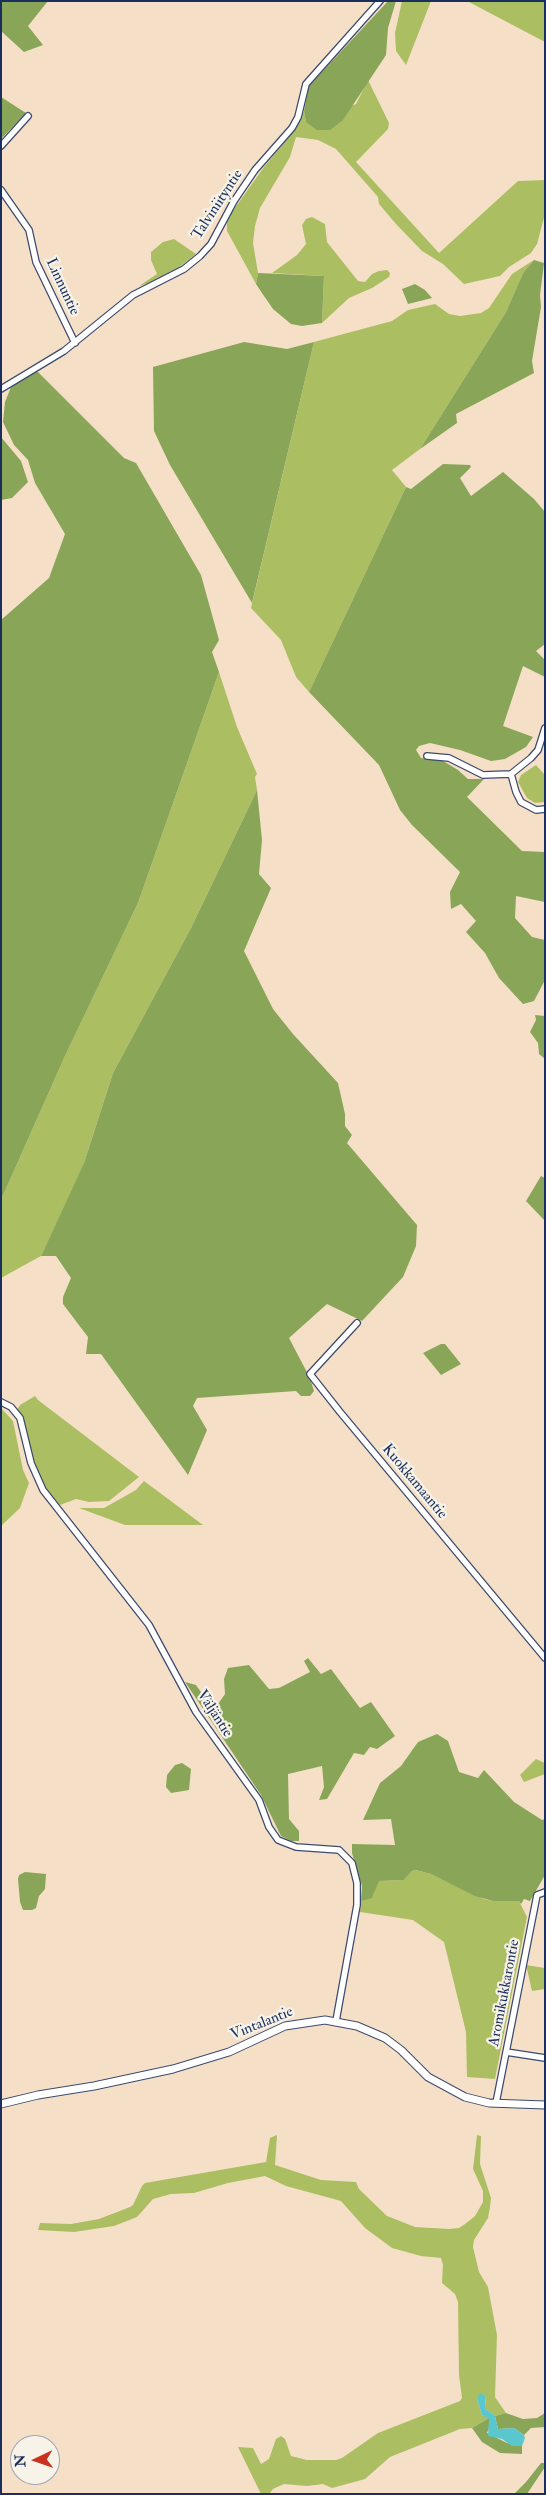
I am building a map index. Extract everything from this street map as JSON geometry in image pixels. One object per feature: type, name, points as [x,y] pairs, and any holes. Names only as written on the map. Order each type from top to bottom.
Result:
[{"type":"street","name":"Talviniityntie","points":[[1,389],[75,343],[133,294],[184,269],[200,256],[211,244],[234,202],[255,170],[292,128],[298,117],[306,84],[380,1]]},
{"type":"street","points":[[1,146],[28,116]]},
{"type":"street","name":"Linnuntie","points":[[1,190],[29,230],[36,262],[75,343]]},
{"type":"street","points":[[427,756],[449,758],[483,774],[511,774],[532,758],[538,750],[545,728]]},
{"type":"street","points":[[511,774],[521,802],[536,810],[545,810]]},
{"type":"street","name":"Kuokkamaantie","points":[[357,1323],[310,1374],[545,1658]]},
{"type":"street","name":"Väljäntie","points":[[1,1402],[11,1407],[20,1418],[31,1463],[43,1490],[149,1625],[196,1712],[259,1800],[269,1827],[278,1840],[296,1847],[339,1850],[352,1863],[357,1884],[357,1905],[336,2021]]},
{"type":"street","name":"Aromikukkarontie","points":[[496,2103],[537,1895],[545,1892]]},
{"type":"street","name":"Vintalantie","points":[[1,2104],[38,2095],[173,2070],[229,2052],[277,2029],[296,2023],[336,2021],[357,2026],[385,2038],[401,2050],[428,2077],[451,2091],[479,2101],[545,2104]]},
{"type":"street","points":[[506,2052],[545,2058]]},
{"type":"green space","points":[[1,1],[48,1],[28,26],[43,45],[24,52],[1,31]]},
{"type":"green space","points":[[388,1],[396,1],[388,28],[386,55],[343,120],[330,130],[317,130],[306,122],[304,111],[309,86]]},
{"type":"green space","points":[[402,1],[431,1],[406,65],[396,51],[395,33]]},
{"type":"green space","points":[[467,1],[545,1],[545,42]]},
{"type":"green space","points":[[368,80],[389,123],[388,129],[356,162],[439,253],[518,181],[545,180],[545,214],[537,244],[531,253],[509,267],[500,276],[464,284],[443,264],[422,251],[396,224],[379,204],[378,197],[336,149],[318,140],[296,137],[290,157],[260,208],[255,226],[253,243],[258,273],[256,284],[227,231],[227,222],[232,212],[264,167],[295,130],[304,111],[306,122],[356,104]]},
{"type":"green space","points":[[1,97],[26,113],[1,139]]},
{"type":"green space","points":[[312,217],[325,224],[327,242],[358,281],[365,282],[372,274],[379,271],[387,270],[390,273],[389,277],[372,288],[349,298],[322,323],[324,276],[272,273],[297,255],[306,244],[302,225],[306,219]]},
{"type":"green space","points":[[174,239],[196,254],[173,272],[139,286],[157,274],[151,260],[151,252],[163,242]]},
{"type":"green space","points":[[534,260],[523,273],[506,312],[420,449],[392,470],[406,487],[309,692],[296,677],[281,640],[251,608],[314,342],[392,321],[408,310],[435,304],[449,314],[460,316],[481,313],[489,308],[512,274]]},
{"type":"green space","points":[[534,260],[544,263],[540,295],[541,307],[532,361],[534,373],[456,414],[457,423],[420,449],[506,312],[523,273]]},
{"type":"green space","points":[[258,273],[324,276],[322,323],[302,326],[291,324],[273,309],[256,284]]},
{"type":"green space","points":[[415,284],[425,290],[432,298],[408,304],[402,289]]},
{"type":"green space","points":[[244,342],[287,349],[314,342],[252,603],[170,465],[154,431],[153,367]]},
{"type":"green space","points":[[37,371],[124,458],[136,463],[201,575],[219,640],[212,652],[219,672],[138,903],[65,1056],[1,1200],[1,620],[49,578],[65,534],[35,483],[28,460],[14,445],[3,422],[5,402],[11,387]]},
{"type":"green space","points":[[1,437],[21,461],[28,482],[12,498],[1,500]]},
{"type":"green space","points":[[443,464],[470,465],[471,467],[460,478],[471,496],[503,472],[534,499],[545,512],[545,644],[536,651],[545,660],[545,677],[523,666],[503,726],[533,737],[526,747],[505,759],[491,761],[460,750],[430,743],[419,746],[416,750],[421,758],[443,761],[468,779],[484,779],[467,797],[522,851],[545,852],[545,902],[516,896],[515,918],[532,937],[545,940],[545,980],[534,1001],[523,1004],[499,978],[485,953],[466,932],[476,921],[461,904],[451,909],[450,892],[460,872],[412,825],[400,810],[379,765],[309,692],[406,487],[411,489]]},
{"type":"green space","points":[[219,672],[237,727],[257,774],[255,777],[257,790],[191,928],[113,1073],[83,1166],[41,1256],[1,1278],[1,1200],[65,1056],[138,903]]},
{"type":"green space","points":[[536,765],[545,775],[545,802],[535,803],[527,798],[518,782],[521,775]]},
{"type":"green space","points":[[257,790],[262,840],[259,874],[271,888],[244,951],[273,1009],[338,1083],[345,1114],[345,1126],[352,1135],[347,1143],[417,1225],[416,1246],[403,1277],[362,1321],[327,1304],[289,1338],[310,1378],[314,1391],[310,1396],[301,1396],[296,1391],[197,1398],[193,1406],[207,1430],[188,1475],[101,1354],[86,1354],[88,1337],[63,1304],[63,1297],[71,1278],[56,1256],[41,1256],[84,1163],[113,1073],[191,928]]},
{"type":"green space","points":[[535,1015],[545,1016],[545,1059],[539,1054],[538,1043],[530,1032],[536,1020]]},
{"type":"green space","points":[[541,1176],[545,1178],[545,1221],[526,1201]]},
{"type":"green space","points":[[441,1344],[445,1344],[461,1364],[441,1375],[423,1353]]},
{"type":"green space","points":[[35,1396],[139,1477],[109,1501],[89,1502],[76,1499],[60,1505],[40,1481],[32,1461],[22,1418],[17,1410],[20,1405]]},
{"type":"green space","points":[[1,1408],[13,1421],[23,1470],[29,1483],[20,1508],[1,1526]]},
{"type":"green space","points":[[144,1481],[203,1525],[125,1525],[79,1508],[104,1508],[136,1490]]},
{"type":"green space","points":[[308,1658],[321,1674],[331,1669],[360,1708],[371,1702],[395,1736],[377,1749],[370,1747],[364,1755],[354,1753],[327,1799],[319,1800],[324,1787],[322,1766],[288,1774],[289,1819],[299,1831],[299,1841],[291,1841],[281,1836],[261,1795],[185,1682],[196,1685],[210,1705],[216,1707],[225,1694],[224,1679],[228,1668],[249,1665],[269,1689],[279,1688],[310,1672],[304,1661]]},
{"type":"green space","points":[[437,1734],[448,1741],[459,1772],[478,1778],[484,1770],[514,1802],[542,1820],[545,1819],[545,1875],[530,1901],[524,1899],[521,1904],[519,1901],[493,1901],[475,1896],[431,1874],[416,1870],[412,1871],[404,1880],[379,1881],[372,1898],[361,1901],[362,1886],[352,1853],[352,1844],[395,1845],[391,1819],[363,1820],[380,1783],[401,1766],[418,1742]]},
{"type":"green space","points":[[536,1759],[545,1763],[545,1774],[524,1782],[520,1775]]},
{"type":"green space","points":[[182,1763],[191,1769],[189,1790],[171,1793],[166,1787],[167,1775],[175,1765]]},
{"type":"green space","points":[[416,1870],[431,1874],[484,1899],[519,1901],[527,1917],[495,2079],[467,2077],[466,2032],[444,1942],[413,1920],[360,1912],[361,1901],[373,1896],[378,1881],[404,1880],[412,1871]]},
{"type":"green space","points":[[25,1872],[46,1874],[45,1889],[39,1896],[36,1908],[32,1910],[23,1910],[20,1902],[18,1879],[19,1875]]},
{"type":"green space","points":[[526,1965],[545,1968],[545,1989],[532,1991]]},
{"type":"green space","points":[[277,2135],[275,2165],[321,2180],[356,2182],[359,2189],[387,2216],[415,2227],[449,2229],[459,2228],[465,2224],[475,2216],[483,2202],[483,2191],[473,2169],[477,2135],[481,2136],[480,2164],[491,2198],[488,2218],[474,2240],[473,2247],[479,2272],[488,2287],[497,2335],[495,2397],[506,2413],[495,2416],[492,2414],[486,2409],[485,2396],[477,2399],[482,2415],[489,2418],[472,2428],[460,2429],[390,2457],[365,2479],[332,2488],[323,2484],[307,2486],[284,2484],[273,2489],[269,2494],[261,2494],[238,2447],[253,2448],[261,2464],[269,2459],[276,2439],[281,2436],[285,2439],[291,2456],[307,2460],[336,2460],[342,2458],[378,2433],[460,2401],[462,2398],[459,2375],[458,2302],[455,2294],[442,2283],[443,2265],[441,2258],[421,2256],[392,2248],[365,2228],[341,2201],[286,2186],[265,2176],[228,2183],[194,2193],[171,2194],[153,2199],[137,2217],[114,2226],[74,2232],[38,2230],[40,2223],[71,2224],[99,2219],[130,2207],[145,2183],[266,2162],[270,2138]]},
{"type":"green space","points":[[506,2413],[523,2419],[537,2418],[545,2413],[545,2427],[531,2428],[524,2435],[514,2428],[498,2429],[495,2416]]},
{"type":"green space","points":[[489,2418],[490,2425],[487,2433],[507,2443],[522,2446],[522,2454],[500,2453],[482,2442],[472,2428]]},
{"type":"green space","points":[[541,2463],[545,2463],[545,2467],[527,2494],[514,2494],[526,2482]]},
{"type":"water","points":[[480,2393],[485,2396],[486,2409],[495,2416],[498,2429],[514,2428],[524,2435],[525,2438],[522,2446],[512,2446],[502,2439],[488,2436],[489,2419],[482,2415],[477,2399]]}]
